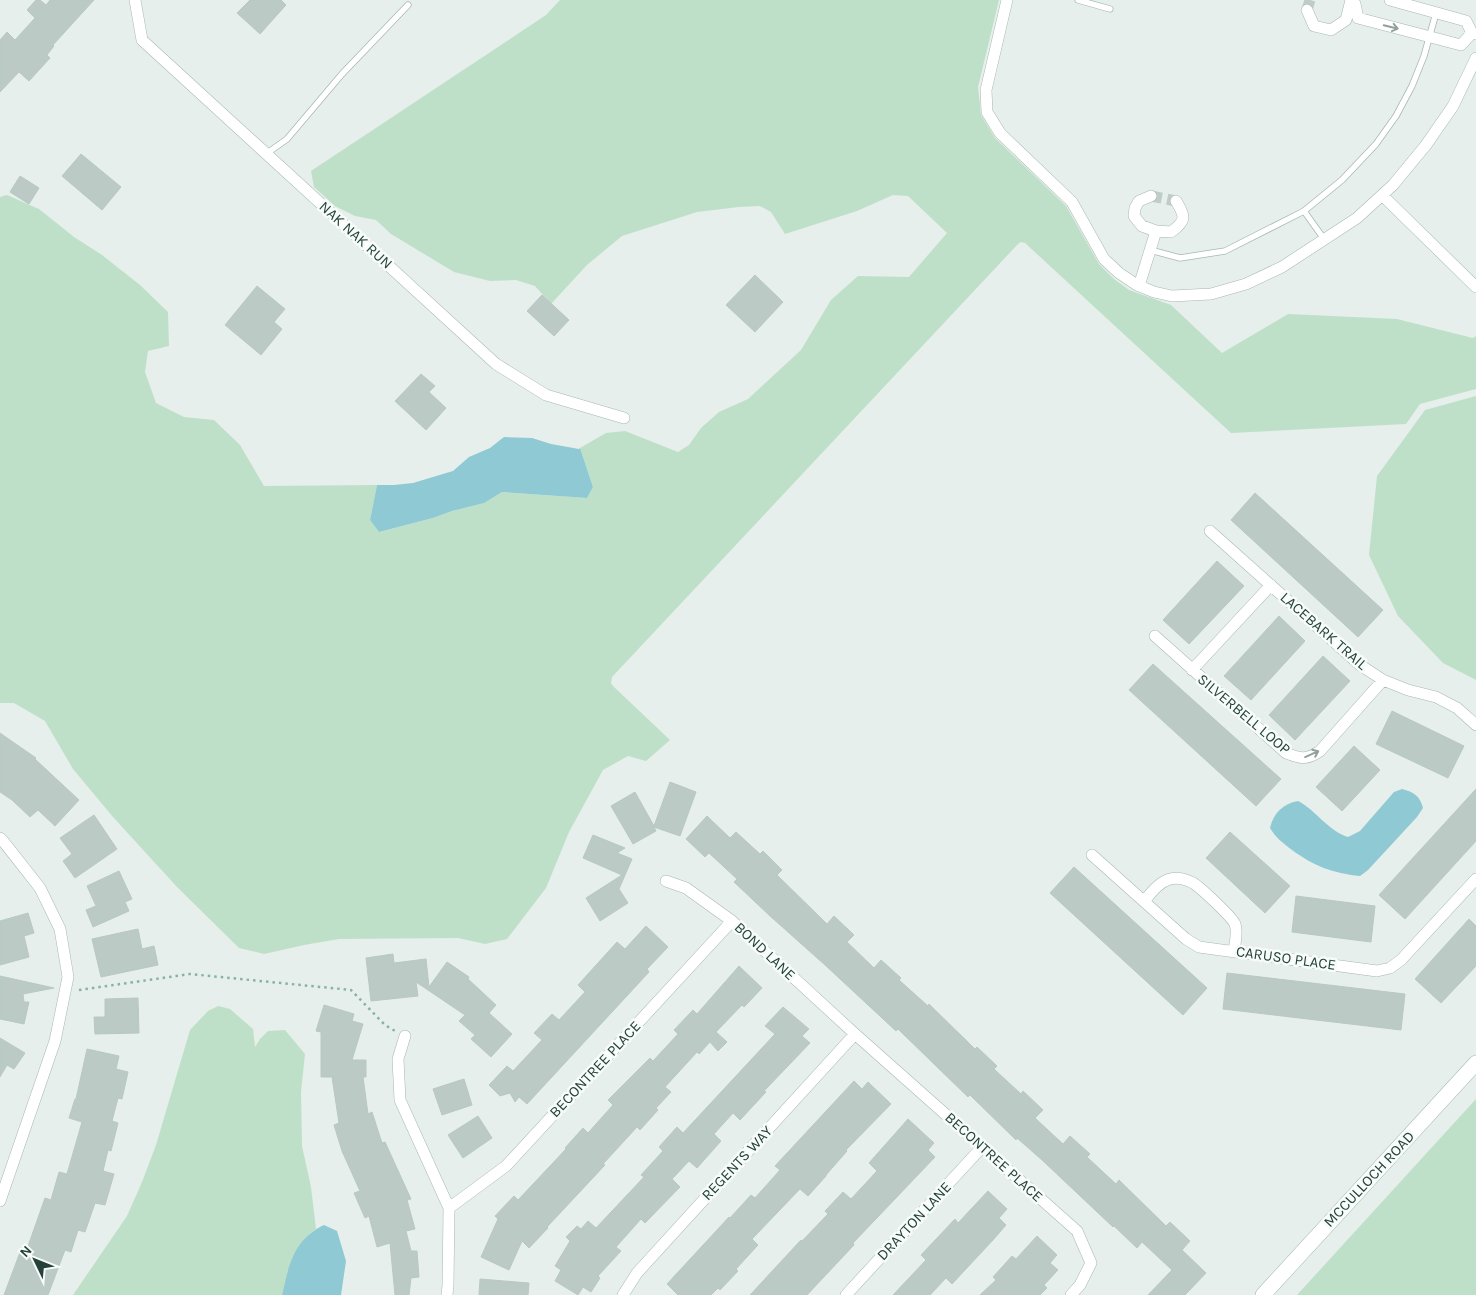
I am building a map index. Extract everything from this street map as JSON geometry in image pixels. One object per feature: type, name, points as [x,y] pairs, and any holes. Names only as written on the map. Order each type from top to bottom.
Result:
[{"type":"main road","name":"MCCULLOCH ROAD","points":[[1263,1295],[1476,1063]]},
{"type":"street","name":"NAK NAK RUN","points":[[135,0],[142,40],[496,364],[546,395],[624,418]]},
{"type":"street","points":[[1007,0],[986,90],[988,112],[1000,133],[1072,202],[1104,259],[1119,273],[1139,286],[1172,296],[1211,294],[1246,284],[1282,267],[1357,218],[1393,184],[1426,145],[1453,106],[1476,58]]},
{"type":"street","points":[[1354,2],[1358,18],[1429,37],[1461,45],[1474,33],[1466,21],[1390,0]]},
{"type":"street","points":[[1307,10],[1314,26],[1330,30],[1346,20],[1354,2]]},
{"type":"street","points":[[1382,195],[1476,287]]},
{"type":"street","points":[[1151,196],[1139,201],[1135,208],[1134,216],[1142,226],[1156,231],[1171,232],[1180,225],[1183,212],[1176,201]]},
{"type":"street","points":[[1139,286],[1156,231]]},
{"type":"street","name":"LACEBARK TRAIL","points":[[1210,531],[1360,665],[1383,680],[1408,690],[1436,697],[1457,708],[1476,725]]},
{"type":"street","name":"SILVERBELL LOOP","points":[[1192,670],[1271,585]]},
{"type":"street","name":"SILVERBELL LOOP","points":[[1155,636],[1286,753],[1297,758],[1310,757],[1320,751],[1383,680]]},
{"type":"street","points":[[0,838],[40,888],[60,928],[68,977],[55,1041],[0,1201]]},
{"type":"street","name":"CARUSO PLACE","points":[[1092,855],[1186,939],[1200,947],[1377,971],[1390,968],[1401,960],[1476,879]]},
{"type":"street","points":[[1144,901],[1159,885],[1171,879],[1183,879],[1194,884],[1235,923],[1234,952]]},
{"type":"street","name":"BOND LANE","points":[[666,882],[686,888],[732,921],[855,1034]]},
{"type":"street","name":"BECONTREE PLACE","points":[[449,1208],[506,1166],[732,921]]},
{"type":"street","name":"BECONTREE PLACE","points":[[855,1034],[983,1146],[1077,1232],[1092,1263],[1080,1285],[1071,1295]]},
{"type":"street","name":"REGENTS WAY","points":[[623,1295],[637,1273],[855,1034]]},
{"type":"street","points":[[405,1036],[398,1059],[400,1100],[449,1208],[447,1295]]},
{"type":"street","name":"DRAYTON LANE","points":[[846,1295],[983,1146]]},
{"type":"lane","points":[[1078,0],[1110,9]]},
{"type":"lane","points":[[266,154],[287,139],[342,74],[408,5]]},
{"type":"lane","points":[[1150,250],[1180,258],[1225,251],[1304,211],[1342,180],[1376,144],[1396,116],[1412,86],[1424,56],[1436,12]]},
{"type":"lane","points":[[1304,211],[1324,239]]},
{"type":"path","points":[[65,992],[190,974],[351,990],[385,1025],[405,1036]]},
{"type":"green space","points":[[560,0],[999,0],[978,87],[981,115],[995,138],[1066,206],[1099,264],[1114,279],[1129,290],[1171,305],[1222,353],[1288,314],[1397,319],[1473,338],[1476,336],[1476,389],[1420,404],[1406,424],[1231,433],[1025,243],[1021,242],[612,677],[611,683],[613,686],[670,740],[646,761],[628,756],[603,770],[569,832],[546,888],[507,939],[485,944],[458,938],[339,939],[264,954],[239,948],[177,887],[113,817],[73,769],[45,721],[14,703],[0,703],[0,197],[7,195],[39,209],[140,285],[168,312],[169,346],[148,351],[145,372],[156,403],[184,417],[214,420],[240,445],[264,486],[377,485],[370,520],[379,532],[483,503],[502,492],[587,498],[593,487],[580,448],[606,433],[625,431],[678,452],[689,445],[701,428],[719,412],[748,399],[801,350],[831,300],[858,276],[909,277],[947,233],[908,196],[893,195],[857,211],[785,234],[771,212],[760,206],[697,212],[622,236],[587,265],[551,304],[535,286],[516,280],[490,281],[454,272],[391,234],[376,220],[355,216],[335,206],[314,187],[311,171],[546,15]]},
{"type":"green space","points":[[1476,396],[1476,680],[1443,663],[1398,616],[1369,555],[1377,476],[1425,410]]},
{"type":"green space","points":[[218,1006],[230,1009],[253,1029],[255,1047],[268,1031],[285,1030],[305,1054],[301,1092],[302,1146],[311,1187],[316,1229],[297,1250],[282,1295],[73,1295],[127,1216],[156,1145],[190,1030],[208,1011]]},
{"type":"green space","points":[[1476,1099],[1476,1295],[1297,1295]]},
{"type":"water","points":[[504,437],[532,438],[551,444],[580,448],[593,487],[587,498],[502,492],[484,503],[379,532],[370,520],[377,485],[413,483],[453,471],[469,457],[490,448]]},
{"type":"water","points":[[1402,789],[1416,795],[1423,808],[1368,870],[1360,876],[1332,871],[1308,860],[1283,843],[1270,828],[1274,817],[1280,810],[1288,804],[1298,801],[1334,830],[1348,837],[1360,831],[1394,792]]},
{"type":"water","points":[[324,1225],[337,1231],[346,1261],[341,1295],[282,1295],[294,1254],[305,1238]]},
{"type":"building","points":[[36,0],[40,0],[46,5],[50,0],[94,0],[53,45],[47,55],[50,58],[29,81],[19,72],[0,92],[0,40],[7,32],[15,40],[35,18],[27,10]]},
{"type":"building","points":[[250,0],[281,0],[286,5],[260,34],[237,13]]},
{"type":"building","points":[[81,154],[121,187],[102,210],[62,176]]},
{"type":"building","points":[[20,176],[39,188],[29,204],[10,192]]},
{"type":"building","points":[[755,275],[783,302],[755,332],[726,305]]},
{"type":"building","points":[[257,286],[285,309],[274,322],[282,329],[261,355],[225,325]]},
{"type":"building","points":[[542,295],[569,320],[554,336],[527,311]]},
{"type":"building","points":[[421,374],[435,386],[429,392],[446,408],[426,430],[395,401]]},
{"type":"building","points":[[1255,493],[1383,610],[1358,637],[1231,520]]},
{"type":"building","points":[[1217,561],[1244,586],[1189,644],[1163,620]]},
{"type":"building","points":[[1279,616],[1305,641],[1251,700],[1224,676]]},
{"type":"building","points":[[1323,656],[1350,681],[1295,740],[1269,715]]},
{"type":"building","points":[[1153,664],[1281,779],[1256,806],[1129,690]]},
{"type":"building","points":[[1392,711],[1464,746],[1448,778],[1376,744]]},
{"type":"building","points":[[0,733],[36,758],[79,800],[55,826],[38,810],[30,817],[12,800],[0,792]]},
{"type":"building","points":[[1354,746],[1380,770],[1342,811],[1316,787]]},
{"type":"building","points":[[670,782],[696,792],[680,836],[654,827],[656,831],[633,844],[611,806],[635,792],[654,826]]},
{"type":"building","points":[[1476,789],[1476,841],[1405,919],[1379,895]]},
{"type":"building","points":[[94,815],[117,849],[75,878],[63,861],[72,854],[60,838]]},
{"type":"building","points":[[707,816],[730,838],[736,832],[760,854],[763,851],[782,870],[777,875],[827,924],[834,916],[854,935],[847,942],[874,968],[881,960],[901,978],[899,980],[928,1006],[929,1004],[975,1049],[977,1047],[997,1066],[994,1069],[1021,1094],[1023,1091],[1043,1110],[1035,1118],[1063,1144],[1070,1136],[1090,1154],[1087,1157],[1116,1184],[1119,1180],[1166,1226],[1170,1222],[1190,1241],[1182,1250],[1206,1273],[1185,1295],[1148,1295],[1172,1270],[1142,1242],[1137,1248],[1113,1227],[1042,1160],[1017,1138],[1016,1140],[970,1095],[968,1097],[898,1029],[896,1031],[770,916],[734,882],[737,879],[709,853],[705,857],[686,839]]},
{"type":"building","points":[[1230,832],[1290,886],[1265,913],[1206,858]]},
{"type":"building","points":[[593,835],[625,848],[617,853],[632,859],[619,889],[628,903],[600,921],[586,898],[622,875],[583,858]]},
{"type":"building","points":[[1074,867],[1207,988],[1183,1015],[1050,893]]},
{"type":"building","points":[[119,871],[132,899],[125,902],[129,911],[93,927],[86,910],[96,906],[87,886]]},
{"type":"building","points":[[1296,896],[1375,906],[1371,942],[1292,932]]},
{"type":"building","points":[[28,913],[34,933],[24,936],[29,957],[0,965],[0,921]]},
{"type":"building","points":[[1469,919],[1476,926],[1476,966],[1441,1003],[1415,979]]},
{"type":"building","points":[[646,926],[668,947],[647,969],[649,972],[527,1104],[519,1097],[515,1102],[510,1093],[500,1096],[489,1085],[507,1066],[513,1071],[542,1040],[534,1033],[552,1014],[559,1020],[585,992],[578,985],[617,942],[625,949]]},
{"type":"building","points":[[138,929],[142,949],[154,946],[158,965],[101,977],[92,939]]},
{"type":"building","points":[[393,954],[394,963],[426,959],[429,987],[447,962],[469,977],[468,979],[496,1005],[489,1013],[512,1034],[491,1057],[471,1039],[475,1035],[459,1021],[465,1015],[416,982],[418,996],[371,1001],[366,958]]},
{"type":"building","points":[[739,966],[762,988],[744,1007],[742,1005],[716,1032],[727,1042],[718,1051],[710,1042],[699,1054],[697,1052],[665,1087],[671,1092],[656,1108],[658,1110],[640,1130],[637,1127],[529,1248],[522,1241],[509,1270],[481,1257],[498,1219],[495,1216],[514,1196],[518,1200],[583,1128],[588,1133],[613,1105],[608,1100],[650,1058],[653,1061],[678,1034],[674,1030],[693,1010],[697,1014]]},
{"type":"building","points":[[1227,973],[1405,994],[1401,1030],[1223,1009]]},
{"type":"building","points":[[0,976],[54,988],[23,994],[24,1002],[29,1002],[24,1024],[0,1019]]},
{"type":"building","points":[[138,998],[139,1033],[95,1034],[94,1017],[105,1017],[105,999]]},
{"type":"building","points":[[324,1005],[354,1014],[352,1021],[363,1024],[352,1060],[366,1060],[366,1077],[363,1077],[368,1114],[372,1112],[382,1143],[385,1142],[411,1199],[407,1200],[415,1229],[406,1231],[411,1251],[417,1251],[419,1277],[411,1278],[409,1295],[395,1295],[390,1243],[377,1247],[369,1216],[365,1218],[354,1193],[360,1191],[342,1151],[334,1125],[339,1123],[332,1077],[321,1077],[321,1032],[316,1031]]},
{"type":"building","points":[[783,1007],[809,1029],[802,1036],[810,1043],[764,1091],[766,1092],[740,1120],[733,1113],[714,1134],[721,1141],[697,1168],[689,1161],[672,1179],[680,1187],[645,1223],[641,1219],[616,1247],[621,1251],[598,1276],[600,1278],[591,1292],[583,1287],[578,1295],[555,1281],[561,1270],[555,1266],[570,1241],[566,1237],[577,1226],[581,1229],[588,1221],[596,1228],[644,1177],[641,1175],[663,1151],[659,1147],[677,1127],[683,1133],[775,1034],[765,1026]]},
{"type":"building","points":[[0,1038],[25,1053],[14,1069],[7,1065],[0,1077]]},
{"type":"building","points":[[87,1049],[119,1056],[116,1069],[128,1072],[122,1099],[118,1098],[112,1121],[118,1123],[111,1151],[108,1150],[103,1171],[114,1174],[105,1205],[95,1203],[85,1232],[78,1230],[71,1252],[65,1250],[48,1295],[4,1295],[22,1247],[27,1249],[45,1198],[51,1200],[59,1172],[67,1174],[82,1122],[69,1118],[76,1099]]},
{"type":"building","points":[[464,1079],[472,1105],[442,1115],[433,1089]]},
{"type":"building","points":[[854,1081],[862,1089],[868,1082],[891,1104],[846,1150],[808,1196],[800,1189],[752,1239],[758,1245],[720,1290],[718,1288],[711,1295],[678,1295],[667,1284],[751,1195],[755,1198],[780,1170],[775,1166]]},
{"type":"building","points":[[478,1116],[492,1138],[463,1158],[448,1135]]},
{"type":"building","points":[[908,1119],[934,1143],[928,1150],[935,1157],[853,1243],[854,1245],[807,1295],[750,1295],[828,1214],[825,1211],[843,1192],[851,1199],[877,1171],[869,1163]]},
{"type":"building","points":[[988,1191],[1007,1209],[999,1218],[1006,1225],[993,1240],[952,1284],[946,1278],[930,1295],[893,1295],[926,1260],[921,1255],[955,1219],[958,1223]]},
{"type":"building","points":[[1037,1236],[1057,1255],[1050,1263],[1058,1270],[1044,1285],[1047,1288],[1040,1295],[980,1295],[996,1280],[993,1277],[1012,1256],[1016,1259]]},
{"type":"building","points":[[480,1279],[529,1283],[528,1295],[479,1295]]},
{"type":"tunnel","points":[[1307,10],[1310,0]]},
{"type":"tunnel","points":[[1151,196],[1176,201]]}]
